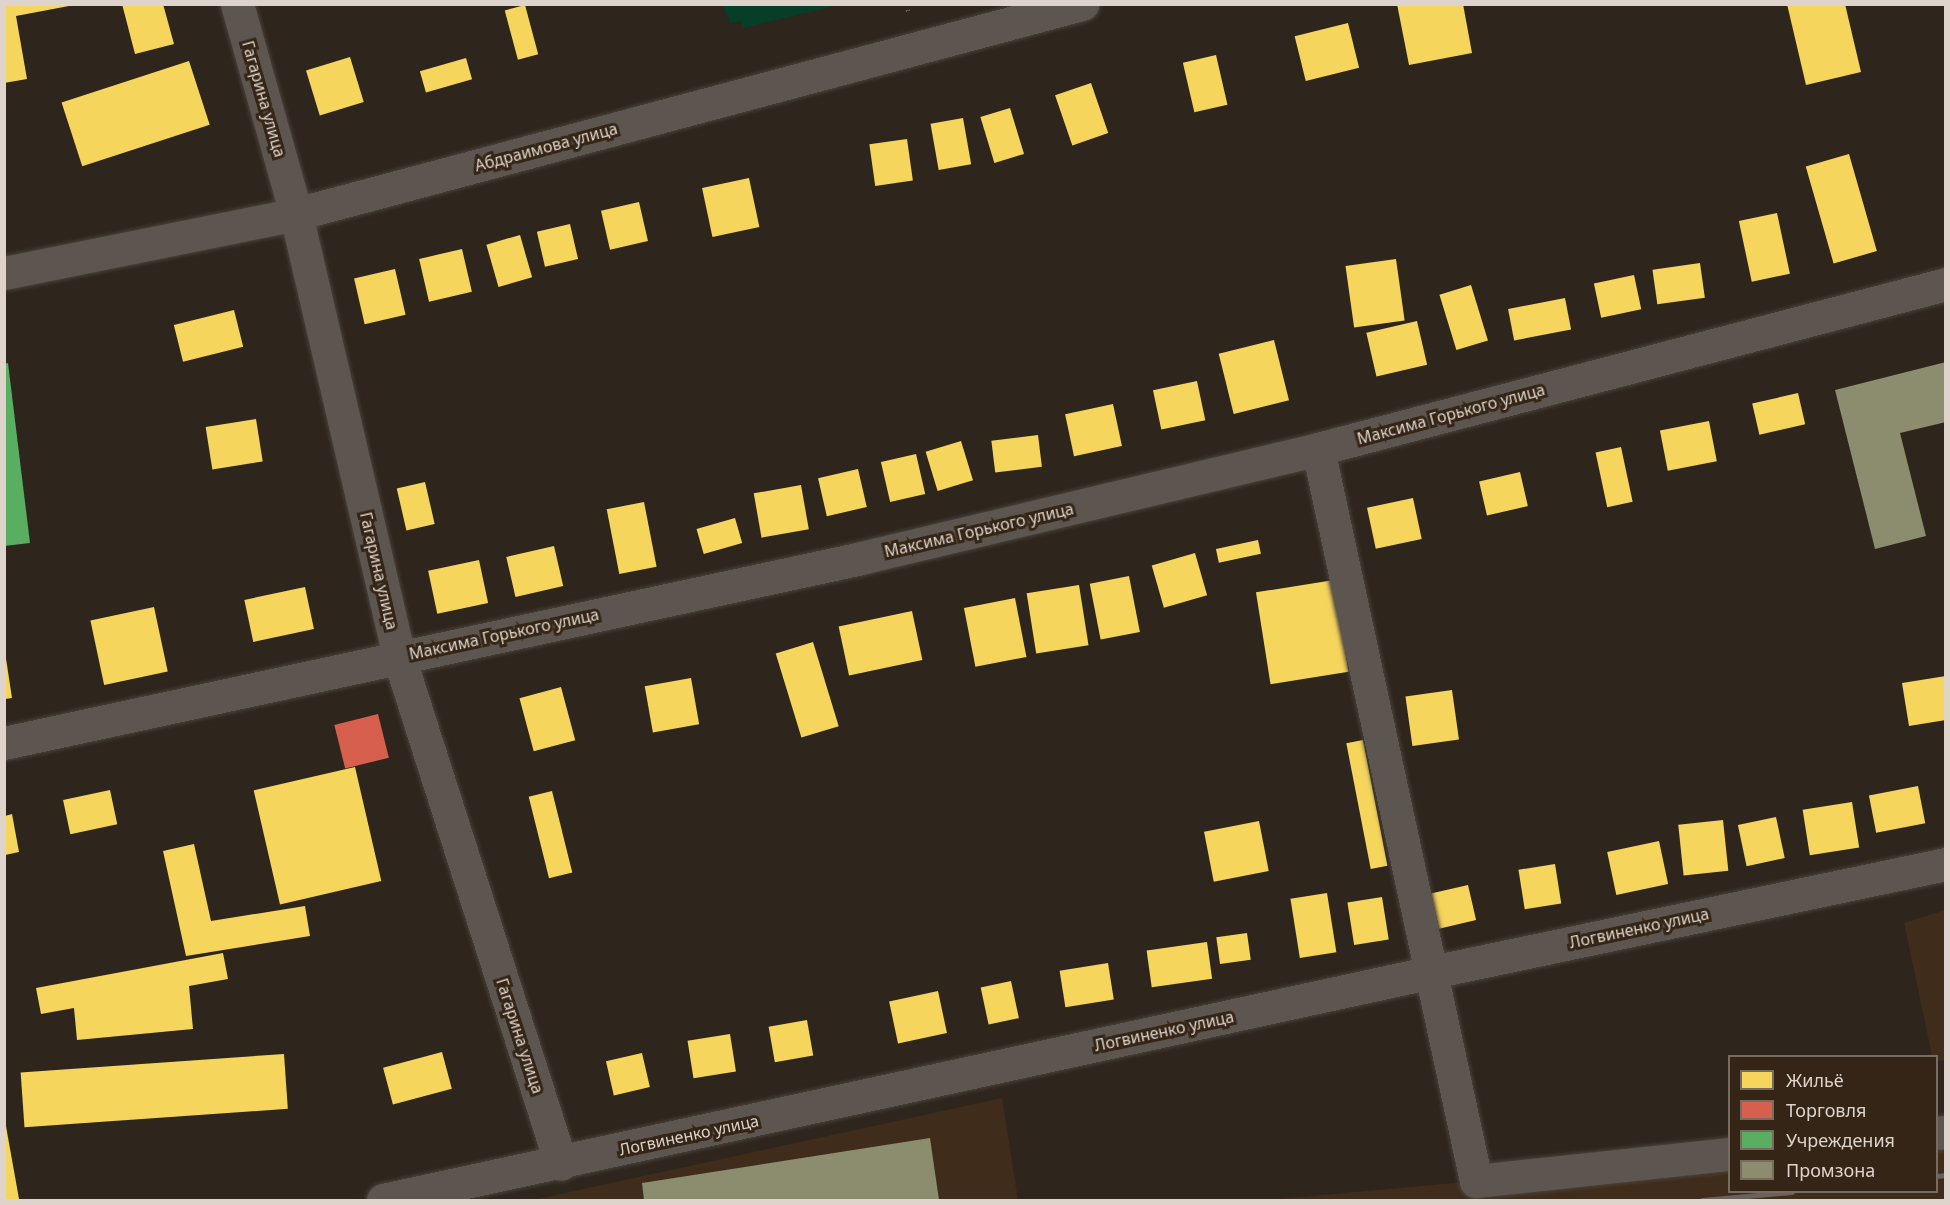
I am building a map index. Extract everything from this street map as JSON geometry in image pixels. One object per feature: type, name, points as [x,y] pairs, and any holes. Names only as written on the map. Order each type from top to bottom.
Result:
[{"type":"street","name":"Гагарина улица","points":[[237,4],[296,214],[399,657],[561,1164]]},
{"type":"street","name":"Абдраимова улица","points":[[4,273],[296,214],[1082,4]]},
{"type":"street","name":"Максима Горького улица","points":[[4,743],[858,559],[1318,449],[1946,284]]},
{"type":"street","points":[[1318,449],[1476,1181],[1728,1154]]},
{"type":"street","name":"Логвиненко улица","points":[[383,1200],[561,1164],[1432,972],[1946,864]]},
{"type":"shaded area","points":[[1945,910],[1945,1060],[1938,1061],[1938,1055],[1932,1055],[1904,923]]},
{"type":"shaded area","points":[[1002,1098],[1018,1200],[533,1200]]},
{"type":"shaded area","points":[[1945,1139],[1945,1200],[1268,1200],[1728,1158],[1728,1193],[1938,1193],[1938,1140]]},
{"type":"green space","points":[[723,4],[838,5],[743,28],[741,21],[730,23]]},
{"type":"building: Жильё","points":[[4,4],[69,6],[16,16],[27,79],[4,83]]},
{"type":"building: Жильё","points":[[122,4],[163,4],[174,44],[135,54]]},
{"type":"building: Жильё","points":[[1397,4],[1463,4],[1472,53],[1409,65]]},
{"type":"building: Жильё","points":[[1787,4],[1845,4],[1861,72],[1806,85]]},
{"type":"building: Жильё","points":[[525,5],[538,54],[518,60],[505,10]]},
{"type":"building: Жильё","points":[[1348,23],[1359,68],[1306,81],[1295,36]]},
{"type":"building: Жильё","points":[[1216,55],[1227,105],[1194,112],[1183,63]]},
{"type":"building: Жильё","points":[[350,57],[364,102],[320,115],[306,70]]},
{"type":"building: Жильё","points":[[466,58],[472,79],[426,92],[420,71]]},
{"type":"building: Жильё","points":[[189,61],[210,125],[82,166],[62,102]]},
{"type":"building: Жильё","points":[[1091,83],[1108,133],[1072,145],[1055,95]]},
{"type":"building: Жильё","points":[[1010,108],[1024,154],[994,163],[980,117]]},
{"type":"building: Жильё","points":[[963,118],[971,164],[939,170],[931,124]]},
{"type":"building: Жильё","points":[[907,139],[913,181],[875,186],[869,144]]},
{"type":"building: Жильё","points":[[1849,154],[1877,251],[1834,263],[1806,166]]},
{"type":"building: Жильё","points":[[749,178],[759,227],[712,237],[702,188]]},
{"type":"building: Жильё","points":[[639,202],[648,241],[610,250],[601,211]]},
{"type":"building: Жильё","points":[[1777,213],[1790,274],[1752,282],[1739,221]]},
{"type":"building: Жильё","points":[[570,224],[578,259],[545,267],[537,232]]},
{"type":"building: Жильё","points":[[520,235],[532,277],[498,287],[486,245]]},
{"type":"building: Жильё","points":[[462,249],[472,292],[429,302],[419,259]]},
{"type":"building: Жильё","points":[[1396,259],[1405,320],[1354,327],[1345,266]]},
{"type":"building: Жильё","points":[[1700,263],[1705,298],[1657,304],[1652,270]]},
{"type":"building: Жильё","points":[[395,269],[406,315],[365,324],[354,278]]},
{"type":"building: Жильё","points":[[1634,275],[1641,309],[1601,318],[1594,284]]},
{"type":"building: Жильё","points":[[1471,285],[1488,340],[1456,350],[1439,295]]},
{"type":"building: Жильё","points":[[1565,298],[1571,329],[1514,340],[1508,309]]},
{"type":"building: Жильё","points":[[234,310],[243,347],[183,362],[174,325]]},
{"type":"building: Жильё","points":[[1417,321],[1427,365],[1376,377],[1366,333]]},
{"type":"building: Жильё","points":[[1274,340],[1289,400],[1234,414],[1219,354]]},
{"type":"building: Жильё","points":[[1197,381],[1205,420],[1161,429],[1153,390]]},
{"type":"building: Жильё","points":[[1798,393],[1805,424],[1759,435],[1752,404]]},
{"type":"building: Жильё","points":[[1113,404],[1122,446],[1074,456],[1065,414]]},
{"type":"building: Жильё","points":[[256,419],[263,461],[212,469],[206,427]]},
{"type":"building: Жильё","points":[[1709,421],[1717,461],[1668,471],[1660,431]]},
{"type":"building: Жильё","points":[[1038,435],[1042,467],[995,472],[991,441]]},
{"type":"building: Жильё","points":[[961,441],[973,480],[938,491],[926,452]]},
{"type":"building: Жильё","points":[[1621,447],[1633,502],[1607,507],[1596,452]]},
{"type":"building: Жильё","points":[[916,454],[925,494],[890,502],[881,462]]},
{"type":"building: Жильё","points":[[858,469],[867,507],[827,516],[818,478]]},
{"type":"building: Жильё","points":[[1520,472],[1528,506],[1487,516],[1479,481]]},
{"type":"building: Жильё","points":[[425,482],[435,524],[406,530],[397,489]]},
{"type":"building: Жильё","points":[[801,485],[809,529],[762,538],[754,493]]},
{"type":"building: Жильё","points":[[1413,498],[1422,539],[1376,549],[1367,508]]},
{"type":"building: Жильё","points":[[644,502],[657,567],[619,574],[607,509]]},
{"type":"building: Жильё","points":[[735,518],[742,543],[704,554],[697,529]]},
{"type":"building: Жильё","points":[[1258,540],[1261,554],[1219,563],[1216,549]]},
{"type":"building: Жильё","points":[[554,546],[563,586],[515,597],[506,557]]},
{"type":"building: Жильё","points":[[1195,553],[1207,595],[1164,608],[1152,565]]},
{"type":"building: Жильё","points":[[479,560],[488,603],[437,614],[428,571]]},
{"type":"building: Жильё","points":[[1129,576],[1140,632],[1101,640],[1090,584]]},
{"type":"building: Жильё","points":[[1334,580],[1349,672],[1271,684],[1256,592]]},
{"type":"building: Жильё","points":[[1079,585],[1089,645],[1036,654],[1027,593]]},
{"type":"building: Жильё","points":[[305,587],[314,629],[253,642],[244,600]]},
{"type":"building: Жильё","points":[[1015,598],[1026,657],[975,667],[964,608]]},
{"type":"building: Жильё","points":[[154,607],[168,672],[104,685],[90,621]]},
{"type":"building: Жильё","points":[[912,611],[922,660],[849,676],[839,627]]},
{"type":"building: Жильё","points":[[813,642],[839,726],[801,738],[776,653]]},
{"type":"building: Жильё","points":[[5,652],[12,698],[5,699]]},
{"type":"building: Жильё","points":[[1946,676],[1946,720],[1909,726],[1902,683]]},
{"type":"building: Жильё","points":[[691,678],[699,724],[653,732],[645,686]]},
{"type":"building: Жильё","points":[[561,687],[575,740],[534,751],[519,698]]},
{"type":"building: Жильё","points":[[1452,690],[1459,740],[1412,746],[1405,697]]},
{"type":"building: Жильё","points":[[1363,740],[1387,866],[1371,869],[1346,743]]},
{"type":"building: Жильё","points":[[355,767],[381,881],[280,904],[254,790]]},
{"type":"building: Жильё","points":[[1918,786],[1925,823],[1876,833],[1869,796]]},
{"type":"building: Жильё","points":[[110,790],[117,824],[70,834],[63,800]]},
{"type":"building: Жильё","points":[[552,791],[572,873],[549,878],[529,797]]},
{"type":"building: Жильё","points":[[1852,802],[1859,847],[1810,855],[1803,810]]},
{"type":"building: Жильё","points":[[12,814],[19,852],[5,855],[5,816]]},
{"type":"building: Жильё","points":[[1776,817],[1785,858],[1747,866],[1738,825]]},
{"type":"building: Жильё","points":[[1723,820],[1728,871],[1684,875],[1678,825]]},
{"type":"building: Жильё","points":[[1259,821],[1269,871],[1214,882],[1204,832]]},
{"type":"building: Жильё","points":[[1659,841],[1668,884],[1616,895],[1607,852]]},
{"type":"building: Жильё","points":[[194,844],[211,921],[305,906],[310,936],[186,956],[163,851]]},
{"type":"building: Жильё","points":[[1555,864],[1561,904],[1525,909],[1518,870]]},
{"type":"building: Жильё","points":[[1468,885],[1476,920],[1439,929],[1431,894]]},
{"type":"building: Жильё","points":[[1327,893],[1336,952],[1300,958],[1290,899]]},
{"type":"building: Жильё","points":[[1382,897],[1389,939],[1354,945],[1347,902]]},
{"type":"building: Жильё","points":[[1247,933],[1251,960],[1220,964],[1216,937]]},
{"type":"building: Жильё","points":[[1207,942],[1212,979],[1152,987],[1147,950]]},
{"type":"building: Жильё","points":[[223,953],[228,979],[189,986],[193,1029],[77,1040],[74,1008],[41,1014],[36,988]]},
{"type":"building: Жильё","points":[[1108,963],[1114,1000],[1065,1007],[1060,971]]},
{"type":"building: Жильё","points":[[1011,981],[1019,1018],[989,1025],[981,987]]},
{"type":"building: Жильё","points":[[938,991],[947,1033],[898,1043],[889,1001]]},
{"type":"building: Жильё","points":[[807,1020],[813,1055],[775,1062],[769,1027]]},
{"type":"building: Жильё","points":[[730,1034],[736,1072],[693,1078],[688,1041]]},
{"type":"building: Жильё","points":[[442,1052],[452,1089],[393,1104],[383,1068]]},
{"type":"building: Жильё","points":[[642,1053],[650,1087],[614,1095],[606,1061]]},
{"type":"building: Жильё","points":[[284,1054],[288,1109],[24,1127],[21,1072]]},
{"type":"building: Жильё","points":[[4,1115],[19,1199],[4,1200]]},
{"type":"building: Торговля","points":[[378,714],[389,758],[345,769],[334,725]]},
{"type":"building: Учреждения","points":[[8,363],[30,543],[4,546],[4,364]]},
{"type":"building: Промзона","points":[[1946,362],[1946,422],[1900,433],[1926,536],[1875,549],[1835,390]]},
{"type":"building: Промзона","points":[[930,1138],[939,1200],[644,1200],[642,1183]]},
{"type":"railway","points":[[1938,1176],[1946,1175]]},
{"type":"railway","points":[[1702,1200],[1781,1193]]}]
